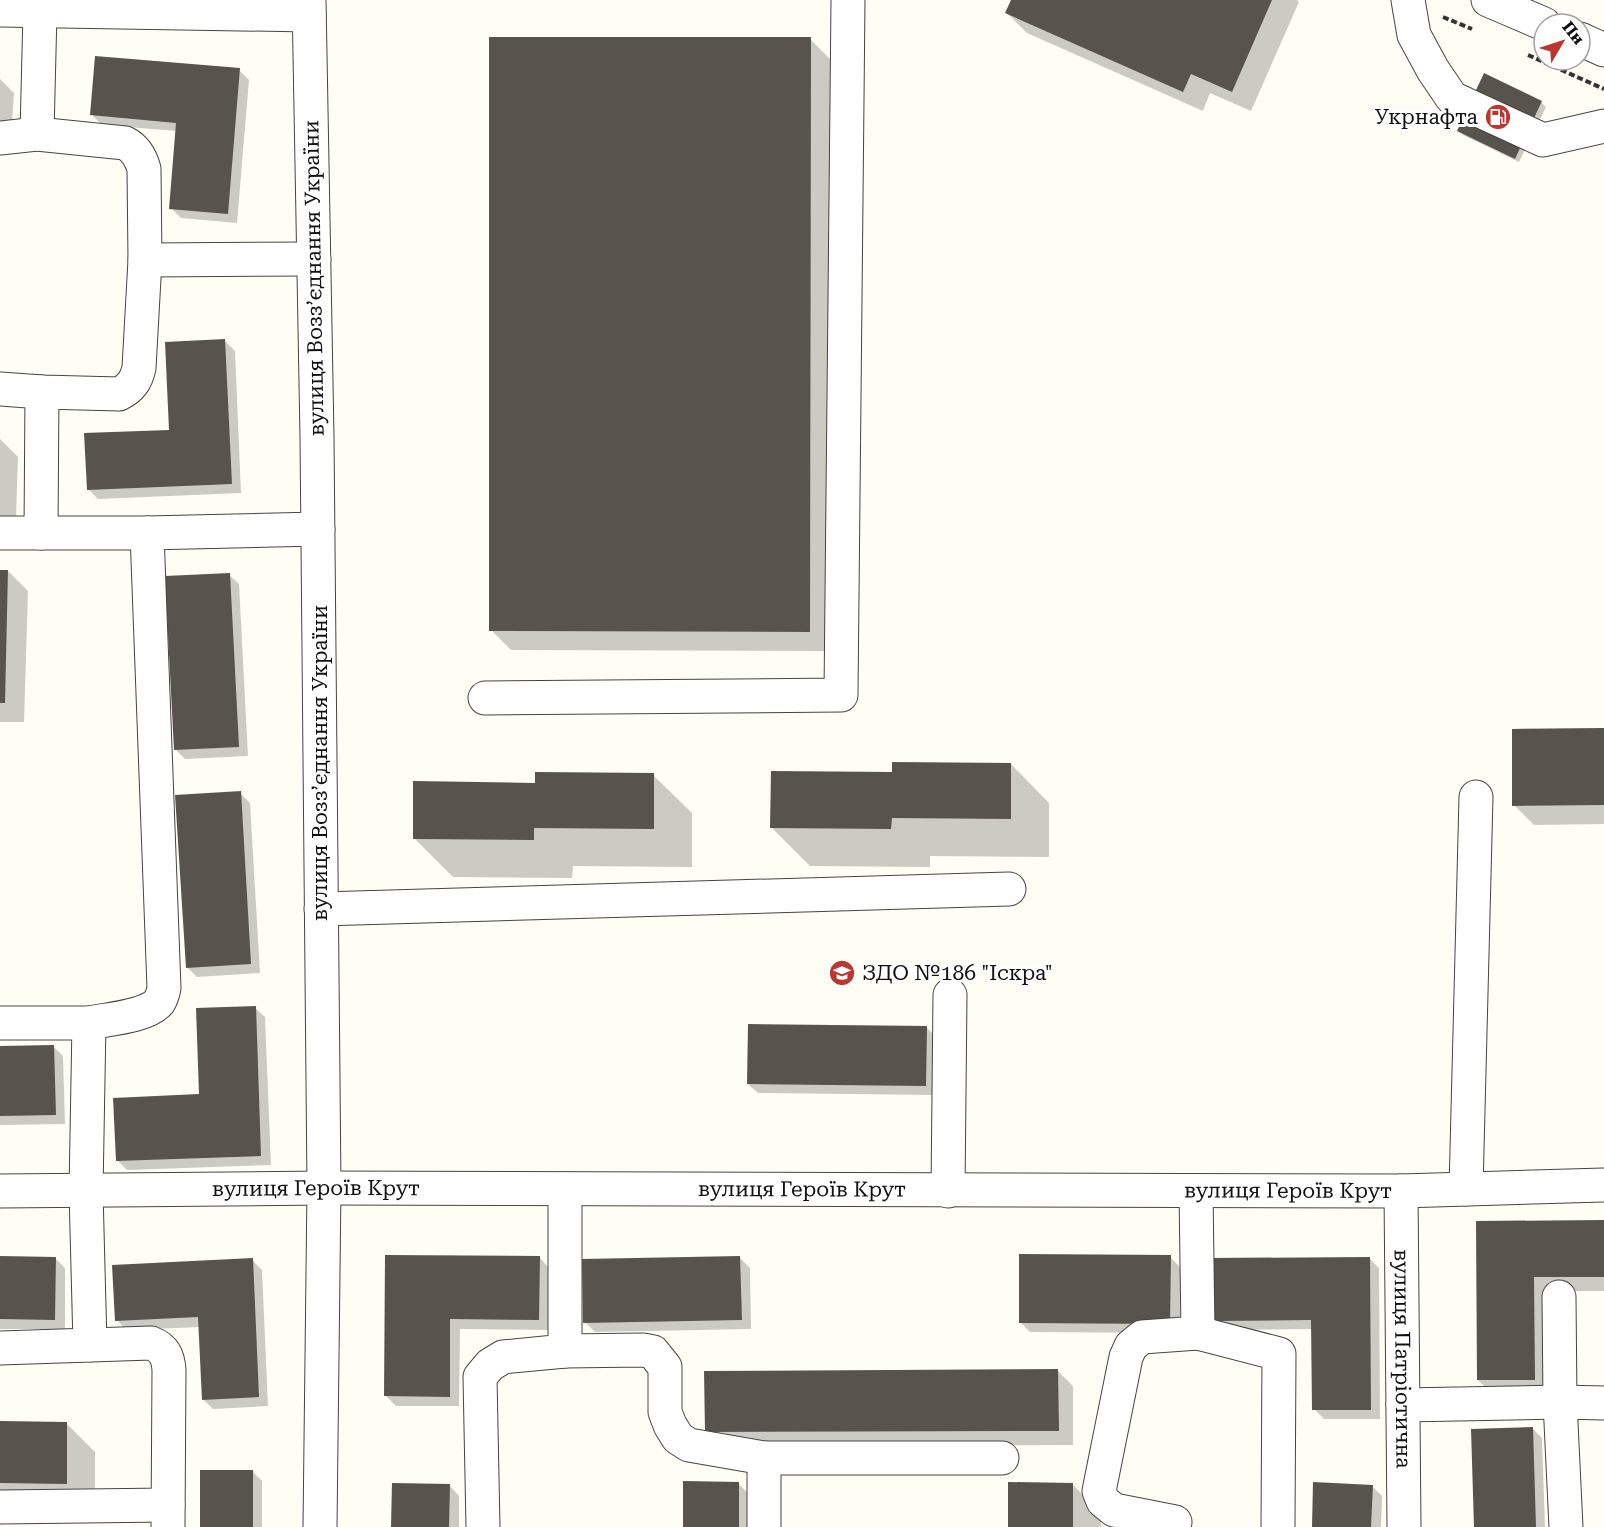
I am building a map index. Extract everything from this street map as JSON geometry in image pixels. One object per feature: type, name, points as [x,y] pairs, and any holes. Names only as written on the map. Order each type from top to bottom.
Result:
[{"type":"street","points":[[485,698],[842,695],[849,0]]},
{"type":"street","points":[[1408,0],[1414,34],[1433,70],[1452,98],[1543,140],[1604,126]]},
{"type":"street","points":[[1488,0],[1532,19]]},
{"type":"street","points":[[0,10],[40,11],[167,6],[309,8]]},
{"type":"street","name":"вулиця Воззʼєднання України","points":[[309,8],[318,529],[324,1188],[320,1527]]},
{"type":"street","points":[[37,134],[40,11]]},
{"type":"street","points":[[0,138],[37,134],[124,143],[131,146],[142,161],[144,169],[145,260],[139,368],[137,378],[129,388],[119,394],[0,389]]},
{"type":"street","points":[[145,260],[314,259]]},
{"type":"street","points":[[41,533],[42,392]]},
{"type":"street","points":[[0,533],[147,533],[318,529]]},
{"type":"street","points":[[0,1023],[89,1023],[138,1013],[149,1009],[159,1001],[164,988],[147,533]]},
{"type":"street","points":[[1466,1189],[1476,797]]},
{"type":"street","points":[[321,909],[1009,889]]},
{"type":"street","points":[[948,1191],[950,995]]},
{"type":"street","points":[[89,1023],[86,1191],[90,1345]]},
{"type":"street","name":"вулиця Героїв Крут","points":[[0,1191],[324,1188],[1401,1191],[1604,1185]]},
{"type":"street","points":[[565,1189],[565,1351]]},
{"type":"street","points":[[1196,1191],[1198,1333]]},
{"type":"street","name":"вулиця Патріотична","points":[[1401,1191],[1404,1527]]},
{"type":"street","points":[[1559,1297],[1560,1402],[1566,1527]]},
{"type":"street","points":[[1174,1522],[1114,1510],[1103,1501],[1099,1491],[1126,1357],[1131,1346],[1142,1337],[1198,1333],[1279,1354],[1278,1527]]},
{"type":"street","points":[[0,1348],[151,1343],[159,1346],[164,1352],[169,1370],[168,1516],[43,1517],[0,1507]]},
{"type":"street","points":[[483,1527],[480,1377],[490,1365],[503,1357],[565,1351],[643,1350],[653,1352],[666,1367],[665,1412],[669,1425],[678,1438],[689,1445],[764,1458],[1002,1458]]},
{"type":"street","points":[[1403,1405],[1604,1403]]},
{"type":"street","points":[[764,1458],[764,1527]]},
{"type":"building","points":[[1011,0],[1272,0],[1232,92],[1191,74],[1183,92],[1005,13]]},
{"type":"building","points":[[489,37],[811,37],[810,632],[489,631]]},
{"type":"building","points":[[95,56],[240,68],[228,214],[169,209],[176,123],[90,115]]},
{"type":"building","points":[[1484,73],[1542,101],[1515,159],[1457,131]]},
{"type":"building","points":[[225,339],[232,484],[87,490],[84,433],[169,430],[165,342]]},
{"type":"building","points":[[0,570],[8,570],[5,703],[0,703]]},
{"type":"building","points":[[230,573],[239,747],[174,750],[165,576]]},
{"type":"building","points":[[1604,728],[1604,805],[1512,806],[1512,729]]},
{"type":"building","points":[[892,762],[1011,763],[1011,819],[892,818],[891,829],[770,828],[771,771],[892,772]]},
{"type":"building","points":[[535,772],[654,773],[654,829],[534,828],[534,840],[413,839],[413,781],[535,783]]},
{"type":"building","points":[[241,791],[251,964],[186,968],[175,795]]},
{"type":"building","points":[[256,1006],[261,1156],[116,1161],[113,1098],[199,1094],[196,1008]]},
{"type":"building","points":[[748,1024],[927,1026],[926,1086],[747,1084]]},
{"type":"building","points":[[54,1045],[56,1115],[0,1116],[0,1046]]},
{"type":"building","points":[[1604,1220],[1604,1277],[1534,1277],[1535,1380],[1477,1380],[1476,1221]]},
{"type":"building","points":[[1019,1254],[1171,1255],[1170,1324],[1019,1323]]},
{"type":"building","points":[[385,1255],[540,1256],[539,1320],[450,1319],[450,1397],[384,1396]]},
{"type":"building","points":[[0,1256],[56,1257],[55,1320],[0,1319]]},
{"type":"building","points":[[740,1256],[742,1320],[583,1323],[582,1259]]},
{"type":"building","points":[[1370,1257],[1371,1410],[1312,1410],[1311,1320],[1211,1321],[1210,1258]]},
{"type":"building","points":[[253,1258],[259,1397],[202,1400],[198,1317],[115,1321],[112,1265]]},
{"type":"building","points":[[1058,1369],[1059,1431],[705,1432],[704,1371]]},
{"type":"building","points":[[0,1421],[67,1422],[67,1484],[0,1483]]},
{"type":"building","points":[[1533,1427],[1536,1527],[1474,1527],[1471,1429]]},
{"type":"building","points":[[200,1470],[253,1470],[253,1527],[200,1527]]},
{"type":"building","points":[[683,1481],[739,1482],[739,1527],[683,1527]]},
{"type":"building","points":[[1008,1482],[1073,1483],[1073,1527],[1008,1527]]},
{"type":"building","points":[[1313,1482],[1373,1485],[1371,1527],[1312,1527]]},
{"type":"building","points":[[392,1483],[450,1484],[449,1527],[391,1527]]},
{"type":"place","name":"Укрнафта","points":[[1498,117]]},
{"type":"place","name":"ЗДО №186 \"Іскра\"","points":[[842,973]]}]
